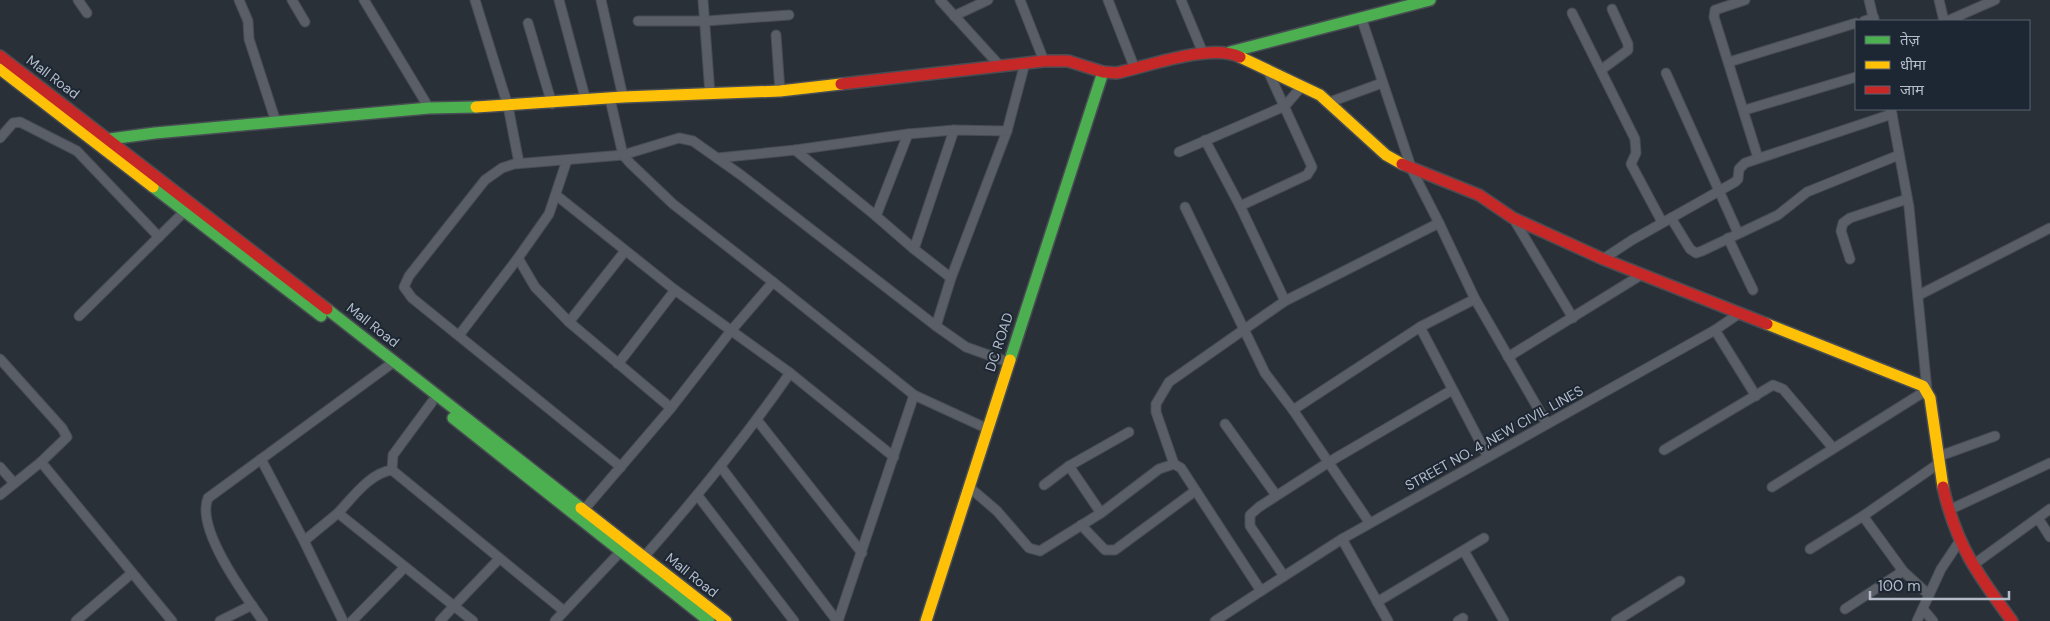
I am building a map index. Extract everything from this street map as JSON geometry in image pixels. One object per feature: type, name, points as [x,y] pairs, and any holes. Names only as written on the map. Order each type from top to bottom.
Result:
[{"type":"main road","points":[[109,139],[429,108],[552,104],[623,98],[780,91],[1044,61],[1068,61],[1103,72],[1117,73],[1203,53],[1230,52],[1430,0]]},
{"type":"main road","points":[[1230,52],[1302,86],[1330,102],[1380,150],[1412,170],[1479,195],[1513,218],[1603,260],[1919,384],[1928,390],[1938,461],[1949,510],[1959,542],[2012,621]]},
{"type":"main road","name":"Mall Road","points":[[0,56],[92,134],[109,139],[188,207]]},
{"type":"main road","name":"Mall Road","points":[[0,69],[92,134],[391,364],[624,548],[709,621]]},
{"type":"main road","name":"DC ROAD","points":[[926,621],[1103,72]]},
{"type":"main road","name":"Mall Road","points":[[391,364],[432,402],[581,514]]},
{"type":"main road","name":"Mall Road","points":[[624,548],[644,556],[726,621]]},
{"type":"street","points":[[78,0],[86,13]]},
{"type":"street","points":[[239,0],[248,21],[249,39],[276,122]]},
{"type":"street","points":[[292,0],[305,22]]},
{"type":"street","points":[[364,0],[429,108]]},
{"type":"street","points":[[475,0],[508,106],[519,163]]},
{"type":"street","points":[[559,0],[586,101]]},
{"type":"street","points":[[601,0],[623,98]]},
{"type":"street","points":[[703,0],[710,94]]},
{"type":"street","points":[[940,0],[1000,66]]},
{"type":"street","points":[[954,16],[988,0]]},
{"type":"street","points":[[1020,0],[1044,61]]},
{"type":"street","points":[[1108,0],[1134,68]]},
{"type":"street","points":[[1181,0],[1203,53]]},
{"type":"street","points":[[1745,0],[1715,10],[1716,26],[1745,110],[1758,158]]},
{"type":"street","points":[[1868,0],[1874,20]]},
{"type":"street","points":[[1939,0],[1946,20]]},
{"type":"street","points":[[1948,20],[1995,0]]},
{"type":"street","points":[[1601,70],[1628,50],[1628,44],[1612,9]]},
{"type":"street","points":[[1572,13],[1635,139],[1637,148],[1631,164],[1632,169],[1666,220],[1692,252],[1702,251],[1778,215],[1807,192],[1899,155]]},
{"type":"street","points":[[638,21],[706,21],[789,15]]},
{"type":"street","points":[[1361,17],[1412,170],[1475,299],[1547,424]]},
{"type":"street","points":[[528,23],[552,104]]},
{"type":"street","points":[[1729,62],[1855,23]]},
{"type":"street","points":[[776,35],[780,91]]},
{"type":"street","points":[[936,326],[951,278],[1007,131],[1025,63]]},
{"type":"street","points":[[1240,206],[1311,172],[1311,162],[1268,71]]},
{"type":"street","points":[[1666,73],[1738,233]]},
{"type":"street","points":[[1745,110],[1855,77]]},
{"type":"street","points":[[1330,102],[1382,83]]},
{"type":"street","points":[[1178,152],[1285,106],[1302,86]]},
{"type":"street","points":[[610,99],[623,155],[673,204],[914,395],[988,429]]},
{"type":"street","points":[[1603,260],[1666,220],[1738,179],[1741,165],[1892,111],[1907,199],[1928,390],[1772,487]]},
{"type":"street","points":[[0,138],[13,123],[20,122],[76,151],[159,237]]},
{"type":"street","points":[[718,158],[795,150],[908,134],[954,130],[1007,131]]},
{"type":"street","points":[[914,249],[954,130]]},
{"type":"street","points":[[76,151],[92,134]]},
{"type":"street","points":[[876,216],[908,134]]},
{"type":"street","points":[[621,466],[406,292],[404,283],[485,180],[502,168],[519,163],[623,155],[679,138],[693,141],[718,158],[936,326],[966,347],[1008,362]]},
{"type":"street","points":[[1205,140],[1240,206],[1285,301]]},
{"type":"street","points":[[795,150],[951,278]]},
{"type":"street","points":[[460,334],[549,214],[567,160]]},
{"type":"street","points":[[556,195],[730,332],[790,373],[894,457]]},
{"type":"street","points":[[1850,259],[1841,231],[1842,223],[1850,218],[1907,199]]},
{"type":"street","points":[[79,316],[188,207]]},
{"type":"street","points":[[1185,207],[1265,373],[1293,410],[1369,522]]},
{"type":"street","points":[[1513,218],[1573,318]]},
{"type":"street","points":[[1261,591],[1181,468],[1174,464],[1158,424],[1156,404],[1169,382],[1285,301],[1439,223]]},
{"type":"street","points":[[1919,295],[2050,228]]},
{"type":"street","points":[[1728,238],[1753,290]]},
{"type":"street","points":[[569,322],[625,251]]},
{"type":"street","points":[[518,258],[535,286],[569,322],[672,408]]},
{"type":"street","points":[[1508,357],[1641,275]]},
{"type":"street","points":[[581,514],[672,408],[730,332],[773,282]]},
{"type":"street","points":[[618,364],[675,290]]},
{"type":"street","points":[[1293,410],[1420,327],[1475,299]]},
{"type":"street","name":"STREET NO. 4 ,NEW CIVIL LINES","points":[[1215,621],[1369,522],[1714,330],[1740,313]]},
{"type":"street","points":[[1420,327],[1488,457]]},
{"type":"street","points":[[1714,330],[1756,396]]},
{"type":"street","points":[[0,359],[66,433],[65,441],[0,496]]},
{"type":"street","points":[[263,621],[222,557],[208,523],[205,505],[208,498],[391,364]]},
{"type":"street","points":[[644,556],[698,496],[757,420],[790,373]]},
{"type":"street","points":[[1664,450],[1756,396],[1766,388],[1778,385],[1833,448]]},
{"type":"street","points":[[1284,576],[1250,526],[1248,518],[1253,511],[1329,462],[1452,390]]},
{"type":"street","points":[[837,621],[862,553],[914,395]]},
{"type":"street","points":[[392,470],[393,455],[432,402]]},
{"type":"street","points":[[757,420],[862,553]]},
{"type":"street","points":[[1225,424],[1276,495]]},
{"type":"street","points":[[1044,485],[1069,466],[1129,432]]},
{"type":"street","points":[[1810,549],[1863,516],[1938,461],[1995,436]]},
{"type":"street","points":[[261,459],[343,621]]},
{"type":"street","points":[[42,462],[172,621]]},
{"type":"street","points":[[1949,510],[2050,463]]},
{"type":"street","points":[[969,487],[997,511],[1034,551],[1045,549],[1101,513],[1159,469],[1174,464]]},
{"type":"street","points":[[1069,466],[1101,513]]},
{"type":"street","points":[[0,467],[14,483]]},
{"type":"street","points":[[721,467],[837,621]]},
{"type":"street","points":[[304,541],[338,512],[373,478],[383,472],[392,470]]},
{"type":"street","points":[[392,470],[564,611]]},
{"type":"street","points":[[1081,525],[1105,550],[1114,550],[1195,491]]},
{"type":"street","points":[[698,496],[794,621]]},
{"type":"street","points":[[1973,565],[2050,509]]},
{"type":"street","points":[[338,512],[473,621]]},
{"type":"street","points":[[1863,516],[1903,570],[1928,594]]},
{"type":"street","points":[[2038,518],[2050,537]]},
{"type":"street","points":[[1377,602],[1484,538]]},
{"type":"street","points":[[1342,540],[1388,621]]},
{"type":"street","points":[[1917,621],[1928,594],[1948,555],[1959,542]]},
{"type":"street","points":[[555,621],[624,548]]},
{"type":"street","points":[[1464,551],[1504,621]]},
{"type":"street","points":[[440,621],[499,559]]},
{"type":"street","points":[[352,621],[405,567]]},
{"type":"street","points":[[1845,609],[1903,570]]},
{"type":"street","points":[[76,621],[132,573]]},
{"type":"street","points":[[1616,621],[1680,581]]},
{"type":"street","points":[[220,621],[252,606]]},
{"type":"street","points":[[1923,609],[1933,621]]},
{"type":"traffic: fast","points":[[1230,52],[1430,0]]},
{"type":"traffic: fast","points":[[1010,360],[1103,72]]},
{"type":"traffic: fast","points":[[102,140],[155,133],[429,108],[476,107]]},
{"type":"traffic: fast","points":[[153,187],[321,316]]},
{"type":"traffic: fast","points":[[327,309],[581,508]]},
{"type":"traffic: fast","points":[[453,418],[709,621]]},
{"type":"traffic: slow","points":[[1240,57],[1320,95],[1386,155],[1402,164]]},
{"type":"traffic: slow","points":[[0,69],[153,187]]},
{"type":"traffic: slow","points":[[476,107],[623,97],[780,91],[841,84]]},
{"type":"traffic: slow","points":[[1767,324],[1923,386],[1930,398],[1943,487]]},
{"type":"traffic: slow","points":[[926,621],[1010,360]]},
{"type":"traffic: slow","points":[[581,508],[726,621]]},
{"type":"traffic: jam","points":[[841,84],[1044,61],[1068,61],[1103,72],[1117,73],[1196,54],[1227,53],[1240,57]]},
{"type":"traffic: jam","points":[[0,56],[327,309]]},
{"type":"traffic: jam","points":[[1402,164],[1479,195],[1513,218],[1603,259],[1767,324]]},
{"type":"traffic: jam","points":[[1943,487],[1954,526],[1962,543],[1979,574],[2012,621]]}]
